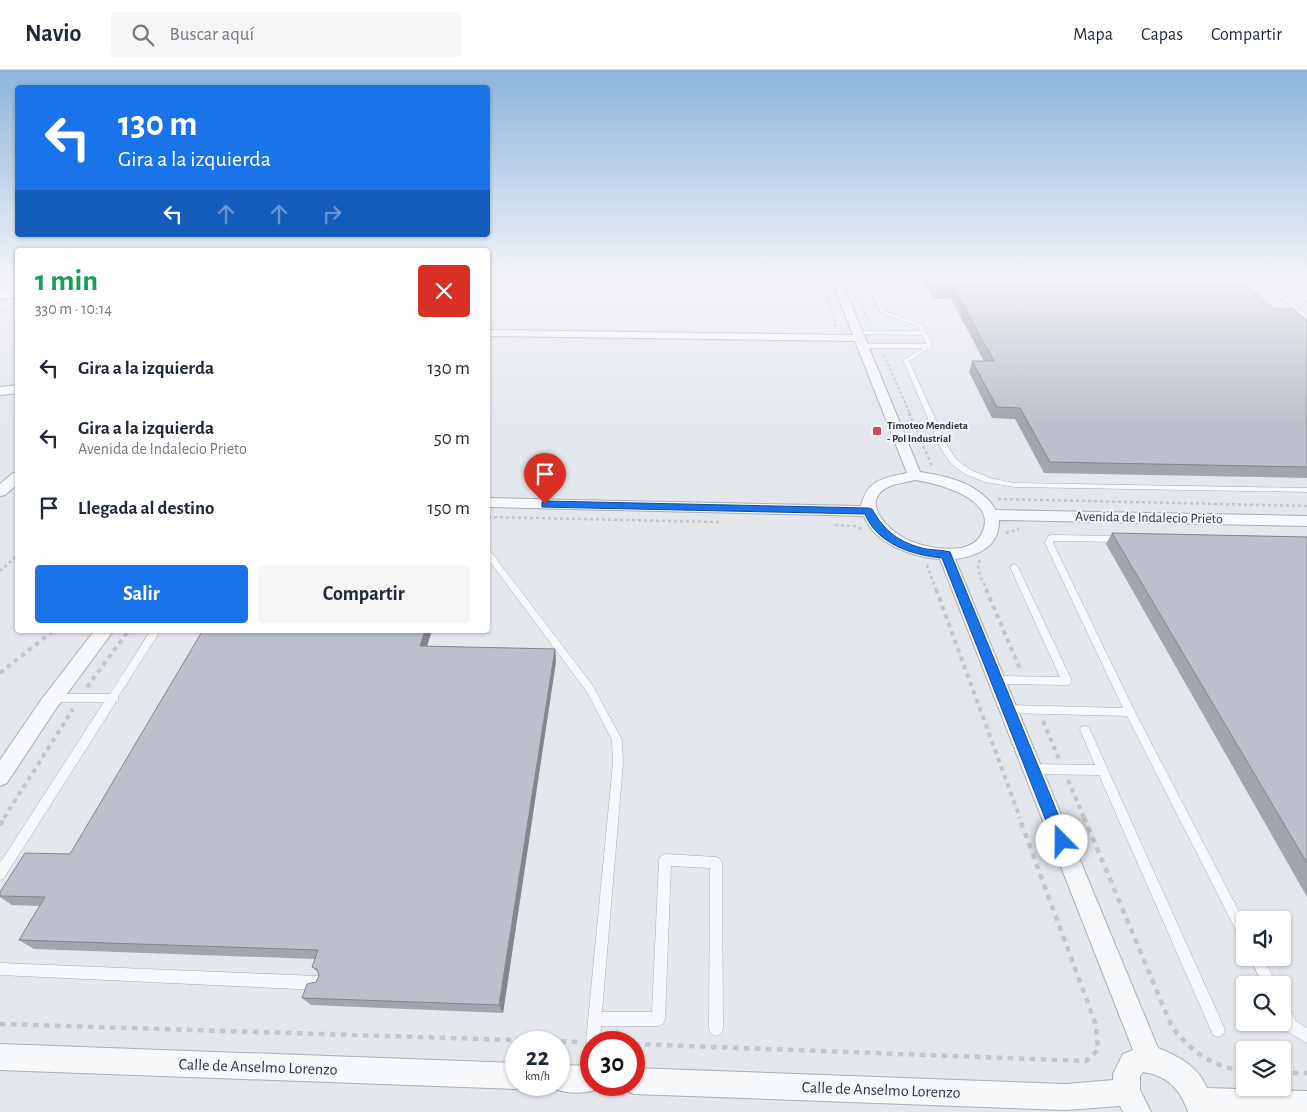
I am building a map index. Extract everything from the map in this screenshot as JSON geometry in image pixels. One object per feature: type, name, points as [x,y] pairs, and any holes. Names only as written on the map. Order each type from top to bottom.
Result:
[{"type":"street","points":[[854,326],[915,476]]},
{"type":"street","points":[[490,333],[859,339]]},
{"type":"street","points":[[0,391],[15,389]]},
{"type":"street","points":[[915,476],[942,480],[967,490],[977,498],[991,515],[993,525],[991,534],[985,543],[968,551],[946,554],[928,553],[895,541],[882,532],[873,522],[868,511],[868,502],[872,493],[879,486],[901,478],[915,476]]},
{"type":"street","points":[[0,492],[15,479]]},
{"type":"street","points":[[490,503],[868,511]]},
{"type":"street","name":"Avenida de Indalecio Prieto","points":[[991,515],[1307,521]]},
{"type":"street","points":[[946,554],[1149,1058]]},
{"type":"street","points":[[0,777],[54,698],[103,633]]},
{"type":"street","name":"Calle de Anselmo Lorenzo","points":[[0,1057],[505,1076]]},
{"type":"street","points":[[1132,1102],[1126,1078],[1130,1068],[1138,1060],[1149,1058],[1164,1062],[1178,1071],[1191,1085],[1201,1106],[1307,1104]]},
{"type":"street","name":"Calle de Anselmo Lorenzo","points":[[645,1081],[1066,1096],[1132,1102]]},
{"type":"lane","points":[[920,326],[930,346]]},
{"type":"lane","points":[[859,339],[874,333],[924,333]]},
{"type":"lane","points":[[859,339],[880,346],[930,346]]},
{"type":"lane","points":[[930,346],[906,360],[944,448],[954,462],[968,472],[988,480],[1014,485],[1307,490]]},
{"type":"lane","points":[[1130,539],[1051,538],[1049,543],[1130,712],[1236,918]]},
{"type":"lane","points":[[490,557],[590,689],[617,740],[618,763],[594,1031]]},
{"type":"lane","points":[[997,680],[1067,681],[1014,567]]},
{"type":"lane","points":[[0,874],[154,633]]},
{"type":"lane","points":[[54,698],[114,698]]},
{"type":"lane","points":[[1009,709],[1130,712]]},
{"type":"lane","points":[[1085,730],[1218,1030]]},
{"type":"lane","points":[[1033,769],[1102,770]]},
{"type":"lane","points":[[595,1019],[658,1019],[666,860],[716,863],[716,1029]]},
{"type":"lane","points":[[0,969],[318,983]]},
{"type":"lane","points":[[1291,1026],[1307,1036]]},
{"type":"path","points":[[871,326],[874,333]]},
{"type":"path","points":[[880,346],[932,467],[938,471]]},
{"type":"path","points":[[995,498],[1307,506]]},
{"type":"path","points":[[490,517],[723,522]]},
{"type":"path","points":[[831,524],[854,526],[869,534]]},
{"type":"path","points":[[0,571],[15,558]]},
{"type":"path","points":[[645,1044],[1086,1061],[1098,1050],[1096,1025],[928,566],[920,560]]},
{"type":"path","points":[[0,673],[50,633]]},
{"type":"path","points":[[0,825],[80,698],[127,633]]},
{"type":"path","points":[[0,1024],[580,1042]]},
{"type":"path","points":[[1291,1072],[1307,1073]]},
{"type":"building","points":[[974,326],[1307,326],[1307,467],[1050,462],[1020,408],[997,407],[972,361],[994,361]]},
{"type":"building","points":[[1112,533],[1307,537],[1307,863]]},
{"type":"building","points":[[201,633],[424,633],[420,646],[555,649],[499,1005],[302,998],[307,984],[316,982],[319,976],[317,969],[312,967],[318,950],[19,940],[45,897],[0,896],[0,892],[25,853],[70,854]]},
{"type":"place","name":"Timoteo Mendieta - Pol Industrial","points":[[877,431]]},
{"type":"route","points":[[545,504],[868,511],[873,522],[882,532],[895,541],[928,553],[946,554],[1062,841]]}]
